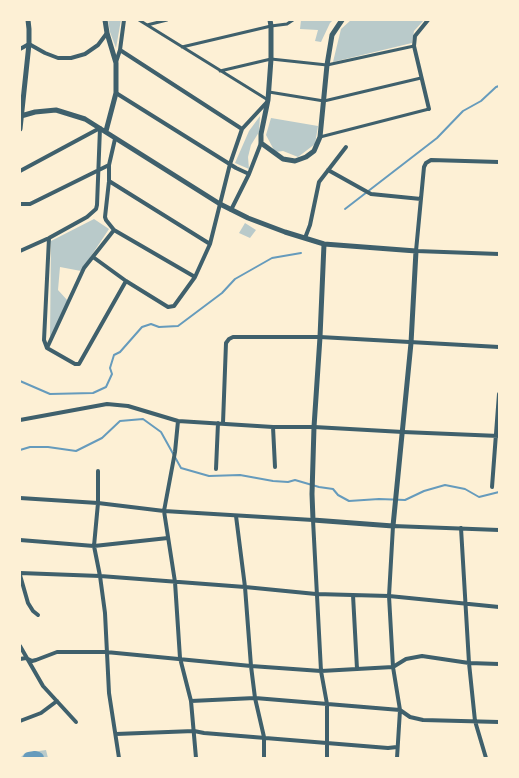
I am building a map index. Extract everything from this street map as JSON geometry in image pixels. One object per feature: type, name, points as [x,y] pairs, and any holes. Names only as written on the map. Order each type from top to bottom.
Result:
[{"type":"street","points":[[20,129],[20,116],[29,44],[28,20]]},
{"type":"street","points":[[105,20],[107,33],[116,63],[116,93],[106,131]]},
{"type":"street","points":[[116,63],[120,50],[124,20]]},
{"type":"street","points":[[139,20],[268,101]]},
{"type":"street","points":[[147,25],[167,20]]},
{"type":"street","points":[[231,210],[249,174],[261,143],[261,134],[268,101],[271,59],[270,20]]},
{"type":"street","points":[[182,47],[271,26],[287,24],[293,20]]},
{"type":"street","points":[[261,143],[283,159],[296,161],[306,157],[314,151],[320,137],[327,65],[332,35],[342,20]]},
{"type":"street","points":[[320,137],[428,109],[414,46],[415,36],[428,20]]},
{"type":"street","points":[[29,44],[58,58],[71,58],[85,54],[91,50],[98,45],[107,33]]},
{"type":"street","points":[[20,49],[29,44]]},
{"type":"street","points":[[220,71],[271,59],[327,65],[414,46]]},
{"type":"street","points":[[120,50],[242,130]]},
{"type":"street","points":[[268,92],[324,101],[421,78]]},
{"type":"street","points":[[116,93],[236,168],[249,174]]},
{"type":"street","points":[[93,257],[126,281],[168,307],[174,306],[195,277],[210,244],[230,164],[242,130],[268,101]]},
{"type":"street","points":[[20,116],[35,112],[56,110],[85,119],[231,210],[248,218],[324,244],[416,251],[499,254]]},
{"type":"street","points":[[20,251],[49,238],[87,217],[96,209],[100,128]]},
{"type":"street","points":[[20,170],[100,128]]},
{"type":"street","points":[[115,139],[109,164],[106,220],[114,230],[195,277]]},
{"type":"street","points":[[305,238],[310,225],[319,182],[346,148]]},
{"type":"street","points":[[397,758],[400,710],[393,666],[389,596],[393,526],[411,343],[416,251],[424,168],[426,163],[431,160],[499,162]]},
{"type":"street","points":[[20,204],[30,204],[109,164]]},
{"type":"street","points":[[328,170],[371,194],[421,199]]},
{"type":"street","points":[[109,182],[210,244]]},
{"type":"street","points":[[47,348],[81,274],[114,230]]},
{"type":"street","points":[[49,238],[44,340],[47,348],[75,364],[79,364],[81,362],[126,281]]},
{"type":"street","points":[[324,244],[314,427],[312,494],[316,594],[322,671],[327,704],[327,758]]},
{"type":"street","points":[[223,423],[226,343],[233,337],[320,337],[499,347]]},
{"type":"street","points":[[492,487],[498,436],[499,394]]},
{"type":"street","points":[[20,420],[107,404],[128,406],[178,421],[273,427],[314,427],[498,436]]},
{"type":"street","points":[[178,421],[175,452],[164,511],[175,582],[180,658],[191,701],[196,758]]},
{"type":"street","points":[[216,469],[218,423]]},
{"type":"street","points":[[273,427],[274,467]]},
{"type":"street","points":[[98,471],[98,503],[94,546],[105,613],[109,693],[119,758]]},
{"type":"street","points":[[20,498],[98,503],[164,511],[236,516],[393,526],[499,530]]},
{"type":"street","points":[[236,516],[245,586],[255,698],[264,737],[264,758]]},
{"type":"street","points":[[461,528],[469,663],[475,721],[486,758]]},
{"type":"street","points":[[20,540],[94,546],[168,538]]},
{"type":"street","points":[[38,615],[33,611],[28,603],[20,574],[100,576],[245,586],[316,594],[389,596],[499,607]]},
{"type":"street","points":[[353,595],[357,669]]},
{"type":"street","points":[[20,646],[42,686],[76,722]]},
{"type":"street","points":[[20,659],[26,658],[32,661],[57,652],[106,652],[251,666],[322,671],[393,666],[406,659],[422,656],[469,663],[499,664]]},
{"type":"street","points":[[191,701],[255,698],[400,710],[410,717],[423,720],[499,722]]},
{"type":"street","points":[[20,721],[41,713],[57,702]]},
{"type":"street","points":[[116,734],[194,731],[388,748],[397,747]]},
{"type":"shaded area","points":[[108,20],[121,20],[116,48],[110,32]]},
{"type":"shaded area","points":[[301,20],[333,20],[321,42],[315,41],[318,30],[300,29]]},
{"type":"shaded area","points":[[351,20],[424,20],[414,31],[412,43],[333,62],[341,29]]},
{"type":"shaded area","points":[[260,116],[259,132],[251,145],[248,157],[249,169],[235,163],[249,131]]},
{"type":"shaded area","points":[[271,118],[318,126],[315,144],[298,157],[283,151],[275,152],[266,135]]},
{"type":"shaded area","points":[[94,219],[109,229],[81,271],[60,267],[58,290],[68,301],[50,338],[51,241]]},
{"type":"shaded area","points":[[245,223],[256,230],[250,238],[239,233]]},
{"type":"shaded area","points":[[46,750],[48,758],[20,758],[25,753]]},
{"type":"waterway","points":[[345,209],[437,138],[463,111],[481,101],[499,86]]},
{"type":"waterway","points":[[20,381],[50,394],[93,393],[106,387],[112,374],[110,368],[114,355],[120,352],[142,327],[151,324],[159,327],[178,326],[222,293],[235,279],[272,258],[301,253]]},
{"type":"waterway","points":[[20,450],[30,447],[48,447],[76,451],[102,438],[120,421],[143,419],[161,432],[181,468],[209,476],[240,475],[273,481],[288,482],[295,480],[319,487],[333,489],[338,495],[349,501],[379,499],[405,500],[424,491],[445,485],[465,489],[479,497],[499,492]]},
{"type":"waterway","points":[[29,758],[38,758]]}]
